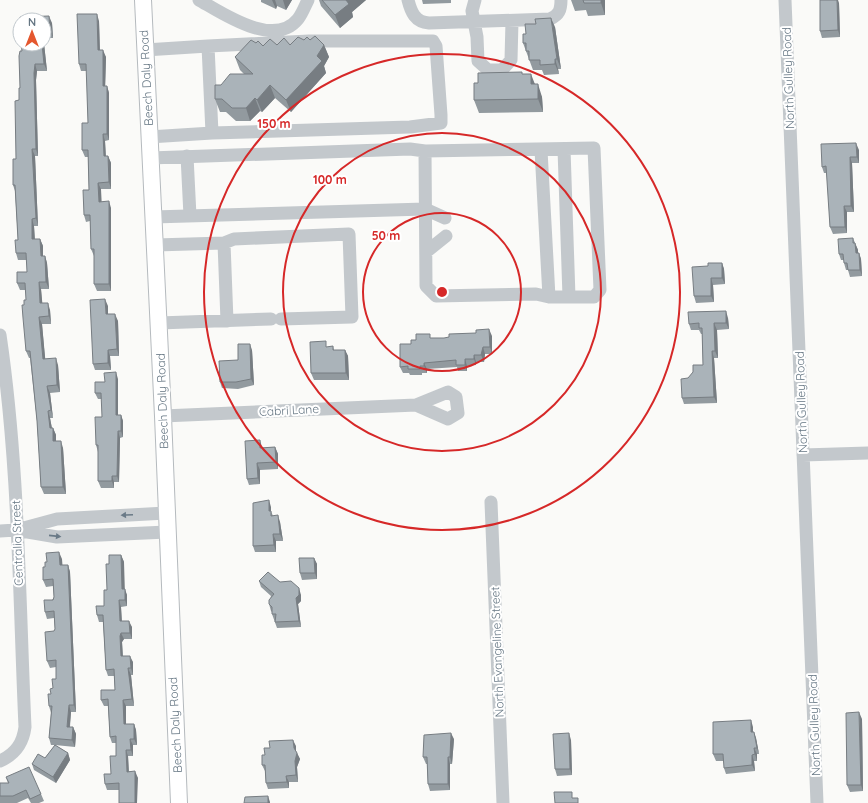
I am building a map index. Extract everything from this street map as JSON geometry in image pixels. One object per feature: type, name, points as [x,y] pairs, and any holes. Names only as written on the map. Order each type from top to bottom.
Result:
[{"type":"main road","name":"Beech Daly Road","points":[[143,0],[159,323],[179,803]]},
{"type":"street","points":[[199,0],[249,28],[265,30],[281,29],[290,26],[297,20],[308,0]]},
{"type":"street","points":[[408,0],[410,8],[420,22],[550,19],[557,16],[561,9],[561,0]]},
{"type":"street","points":[[475,0],[472,11],[477,37],[478,61],[488,70],[502,70],[511,60],[512,21]]},
{"type":"street","name":"North Gulley Road","points":[[785,0],[804,444],[803,455],[817,803]]},
{"type":"street","points":[[145,50],[309,41],[433,41],[436,46],[441,115],[441,123],[410,127],[212,133],[149,137]]},
{"type":"street","points":[[208,46],[212,133]]},
{"type":"street","points":[[150,158],[410,149],[425,151],[594,148],[600,290],[594,297],[550,297],[536,294],[436,296],[426,286],[425,151]]},
{"type":"street","points":[[564,149],[570,297]]},
{"type":"street","points":[[541,150],[550,297]]},
{"type":"street","points":[[187,156],[190,216]]},
{"type":"street","points":[[153,217],[425,209],[445,218]]},
{"type":"street","points":[[155,245],[224,243],[234,239],[349,234],[352,317],[159,323]]},
{"type":"street","points":[[426,252],[446,236]]},
{"type":"street","points":[[224,243],[227,321]]},
{"type":"street","name":"Centralia Street","points":[[0,335],[10,418],[25,727],[24,737],[16,751],[0,760]]},
{"type":"street","name":"Cabri Lane","points":[[163,416],[416,405]]},
{"type":"street","points":[[803,455],[868,453]]},
{"type":"street","name":"North Evangeline Street","points":[[491,502],[504,803]]},
{"type":"street","points":[[0,531],[16,530],[56,519],[166,512]]},
{"type":"street","points":[[16,530],[57,537],[167,532]]},
{"type":"building","points":[[322,0],[346,0],[349,4],[335,15]]},
{"type":"building","points":[[583,0],[601,0],[601,3],[584,3]]},
{"type":"building","points":[[820,0],[837,0],[838,30],[820,31]]},
{"type":"building","points":[[77,14],[97,14],[98,50],[103,50],[103,86],[107,86],[107,134],[103,134],[104,156],[108,156],[109,182],[98,183],[99,202],[109,201],[109,284],[94,284],[94,249],[91,249],[90,215],[84,215],[83,190],[89,190],[88,150],[82,150],[82,123],[88,123],[86,64],[79,64]]},
{"type":"building","points":[[551,18],[557,59],[555,59],[555,64],[540,65],[540,60],[529,60],[529,51],[526,51],[526,43],[523,43],[523,34],[526,34],[525,24],[536,24],[535,19]]},
{"type":"building","points":[[315,36],[324,45],[317,56],[322,61],[286,100],[270,85],[257,100],[255,98],[246,108],[232,108],[222,99],[215,99],[215,85],[221,85],[230,74],[253,74],[235,57],[251,40],[256,43],[258,41],[263,46],[270,39],[277,45],[284,38],[290,45],[298,37],[304,40],[307,37],[310,40]]},
{"type":"building","points":[[20,52],[43,52],[44,64],[35,64],[34,73],[36,149],[32,149],[36,218],[32,219],[32,239],[40,239],[41,256],[45,256],[46,282],[39,282],[40,303],[48,303],[49,316],[39,317],[43,359],[56,358],[57,385],[47,386],[51,410],[48,411],[50,428],[53,428],[53,441],[61,441],[63,487],[41,487],[37,421],[30,351],[26,351],[23,318],[22,305],[24,305],[24,300],[26,300],[25,283],[17,283],[17,272],[27,272],[26,253],[16,253],[15,240],[18,240],[15,185],[13,185],[13,159],[16,159],[15,101],[19,100]]},
{"type":"building","points":[[522,72],[522,74],[531,74],[531,84],[538,84],[538,99],[474,100],[474,83],[478,83],[478,73]]},
{"type":"building","points":[[856,143],[857,157],[850,157],[851,206],[844,206],[845,227],[830,227],[826,166],[822,167],[821,144]]},
{"type":"building","points":[[853,238],[856,253],[859,253],[860,270],[848,270],[847,263],[844,263],[843,254],[839,254],[838,239]]},
{"type":"building","points":[[708,263],[722,263],[722,278],[711,278],[711,296],[694,296],[692,267],[708,266]]},
{"type":"building","points":[[105,299],[106,314],[115,314],[117,349],[108,350],[108,363],[93,364],[90,300]]},
{"type":"building","points":[[726,311],[726,323],[714,323],[715,351],[712,351],[714,397],[682,398],[681,379],[688,378],[693,372],[693,365],[703,365],[702,328],[699,328],[699,323],[689,324],[688,312]]},
{"type":"building","points":[[489,329],[490,347],[483,347],[481,355],[474,355],[474,359],[465,359],[465,365],[456,365],[456,360],[424,363],[424,366],[420,366],[420,369],[408,369],[408,366],[400,367],[400,344],[411,344],[411,340],[416,340],[416,334],[430,334],[430,338],[444,338],[449,337],[449,334],[476,333],[476,330]]},
{"type":"building","points":[[326,341],[326,347],[333,346],[333,350],[345,350],[346,373],[311,373],[310,342]]},
{"type":"building","points":[[238,344],[250,344],[251,379],[236,382],[220,382],[219,361],[238,360]]},
{"type":"building","points":[[116,372],[116,415],[121,415],[121,431],[118,431],[117,476],[112,476],[112,481],[98,481],[98,445],[96,445],[95,417],[102,417],[101,393],[95,393],[95,382],[105,382],[104,373]]},
{"type":"building","points":[[260,440],[260,448],[275,447],[276,462],[257,463],[258,478],[247,479],[245,441]]},
{"type":"building","points":[[269,500],[269,511],[271,511],[271,516],[278,515],[280,534],[273,534],[274,545],[253,546],[253,503]]},
{"type":"building","points":[[59,552],[60,565],[68,565],[74,705],[69,705],[67,727],[73,727],[72,740],[49,738],[52,706],[49,706],[48,694],[51,694],[50,689],[53,688],[52,679],[56,679],[56,660],[47,661],[45,632],[54,631],[55,629],[54,611],[45,612],[44,600],[53,600],[54,597],[53,579],[43,580],[43,567],[45,567],[45,562],[47,562],[46,553]]},
{"type":"building","points":[[109,555],[121,555],[122,589],[125,589],[125,600],[119,600],[120,621],[129,621],[130,633],[121,633],[120,636],[121,656],[130,656],[131,668],[128,668],[132,699],[123,700],[124,724],[134,724],[134,739],[130,739],[131,750],[126,750],[127,772],[135,771],[135,803],[119,803],[119,783],[105,784],[104,774],[111,774],[110,756],[116,756],[116,736],[110,737],[108,699],[101,700],[101,690],[115,690],[114,669],[106,670],[103,615],[97,615],[96,606],[104,606],[104,590],[107,590],[106,564],[109,564]]},
{"type":"building","points":[[299,558],[314,558],[315,573],[300,573]]},
{"type":"building","points":[[268,572],[280,582],[291,581],[299,588],[299,595],[296,598],[299,621],[275,622],[276,614],[272,614],[272,607],[269,604],[269,600],[274,594],[259,581]]},
{"type":"building","points":[[859,712],[861,785],[847,785],[846,713]]},
{"type":"building","points":[[751,720],[751,732],[754,732],[757,748],[754,748],[755,754],[752,755],[752,765],[724,768],[723,754],[713,754],[713,722]]},
{"type":"building","points":[[451,733],[450,757],[448,757],[448,784],[428,784],[427,757],[423,757],[424,735]]},
{"type":"building","points":[[569,733],[570,769],[555,769],[553,734]]},
{"type":"building","points":[[293,740],[294,748],[297,753],[295,761],[296,775],[286,776],[287,782],[266,783],[265,765],[262,765],[262,755],[265,755],[264,748],[270,748],[269,741]]},
{"type":"building","points":[[55,745],[68,753],[53,777],[32,764],[38,754],[45,758]]},
{"type":"building","points":[[29,767],[41,794],[30,799],[26,790],[13,796],[0,796],[0,783],[9,783],[6,777]]},
{"type":"building","points":[[554,792],[572,792],[572,798],[578,798],[578,803],[555,803]]},
{"type":"building","points":[[268,796],[268,803],[244,803],[245,797]]}]
